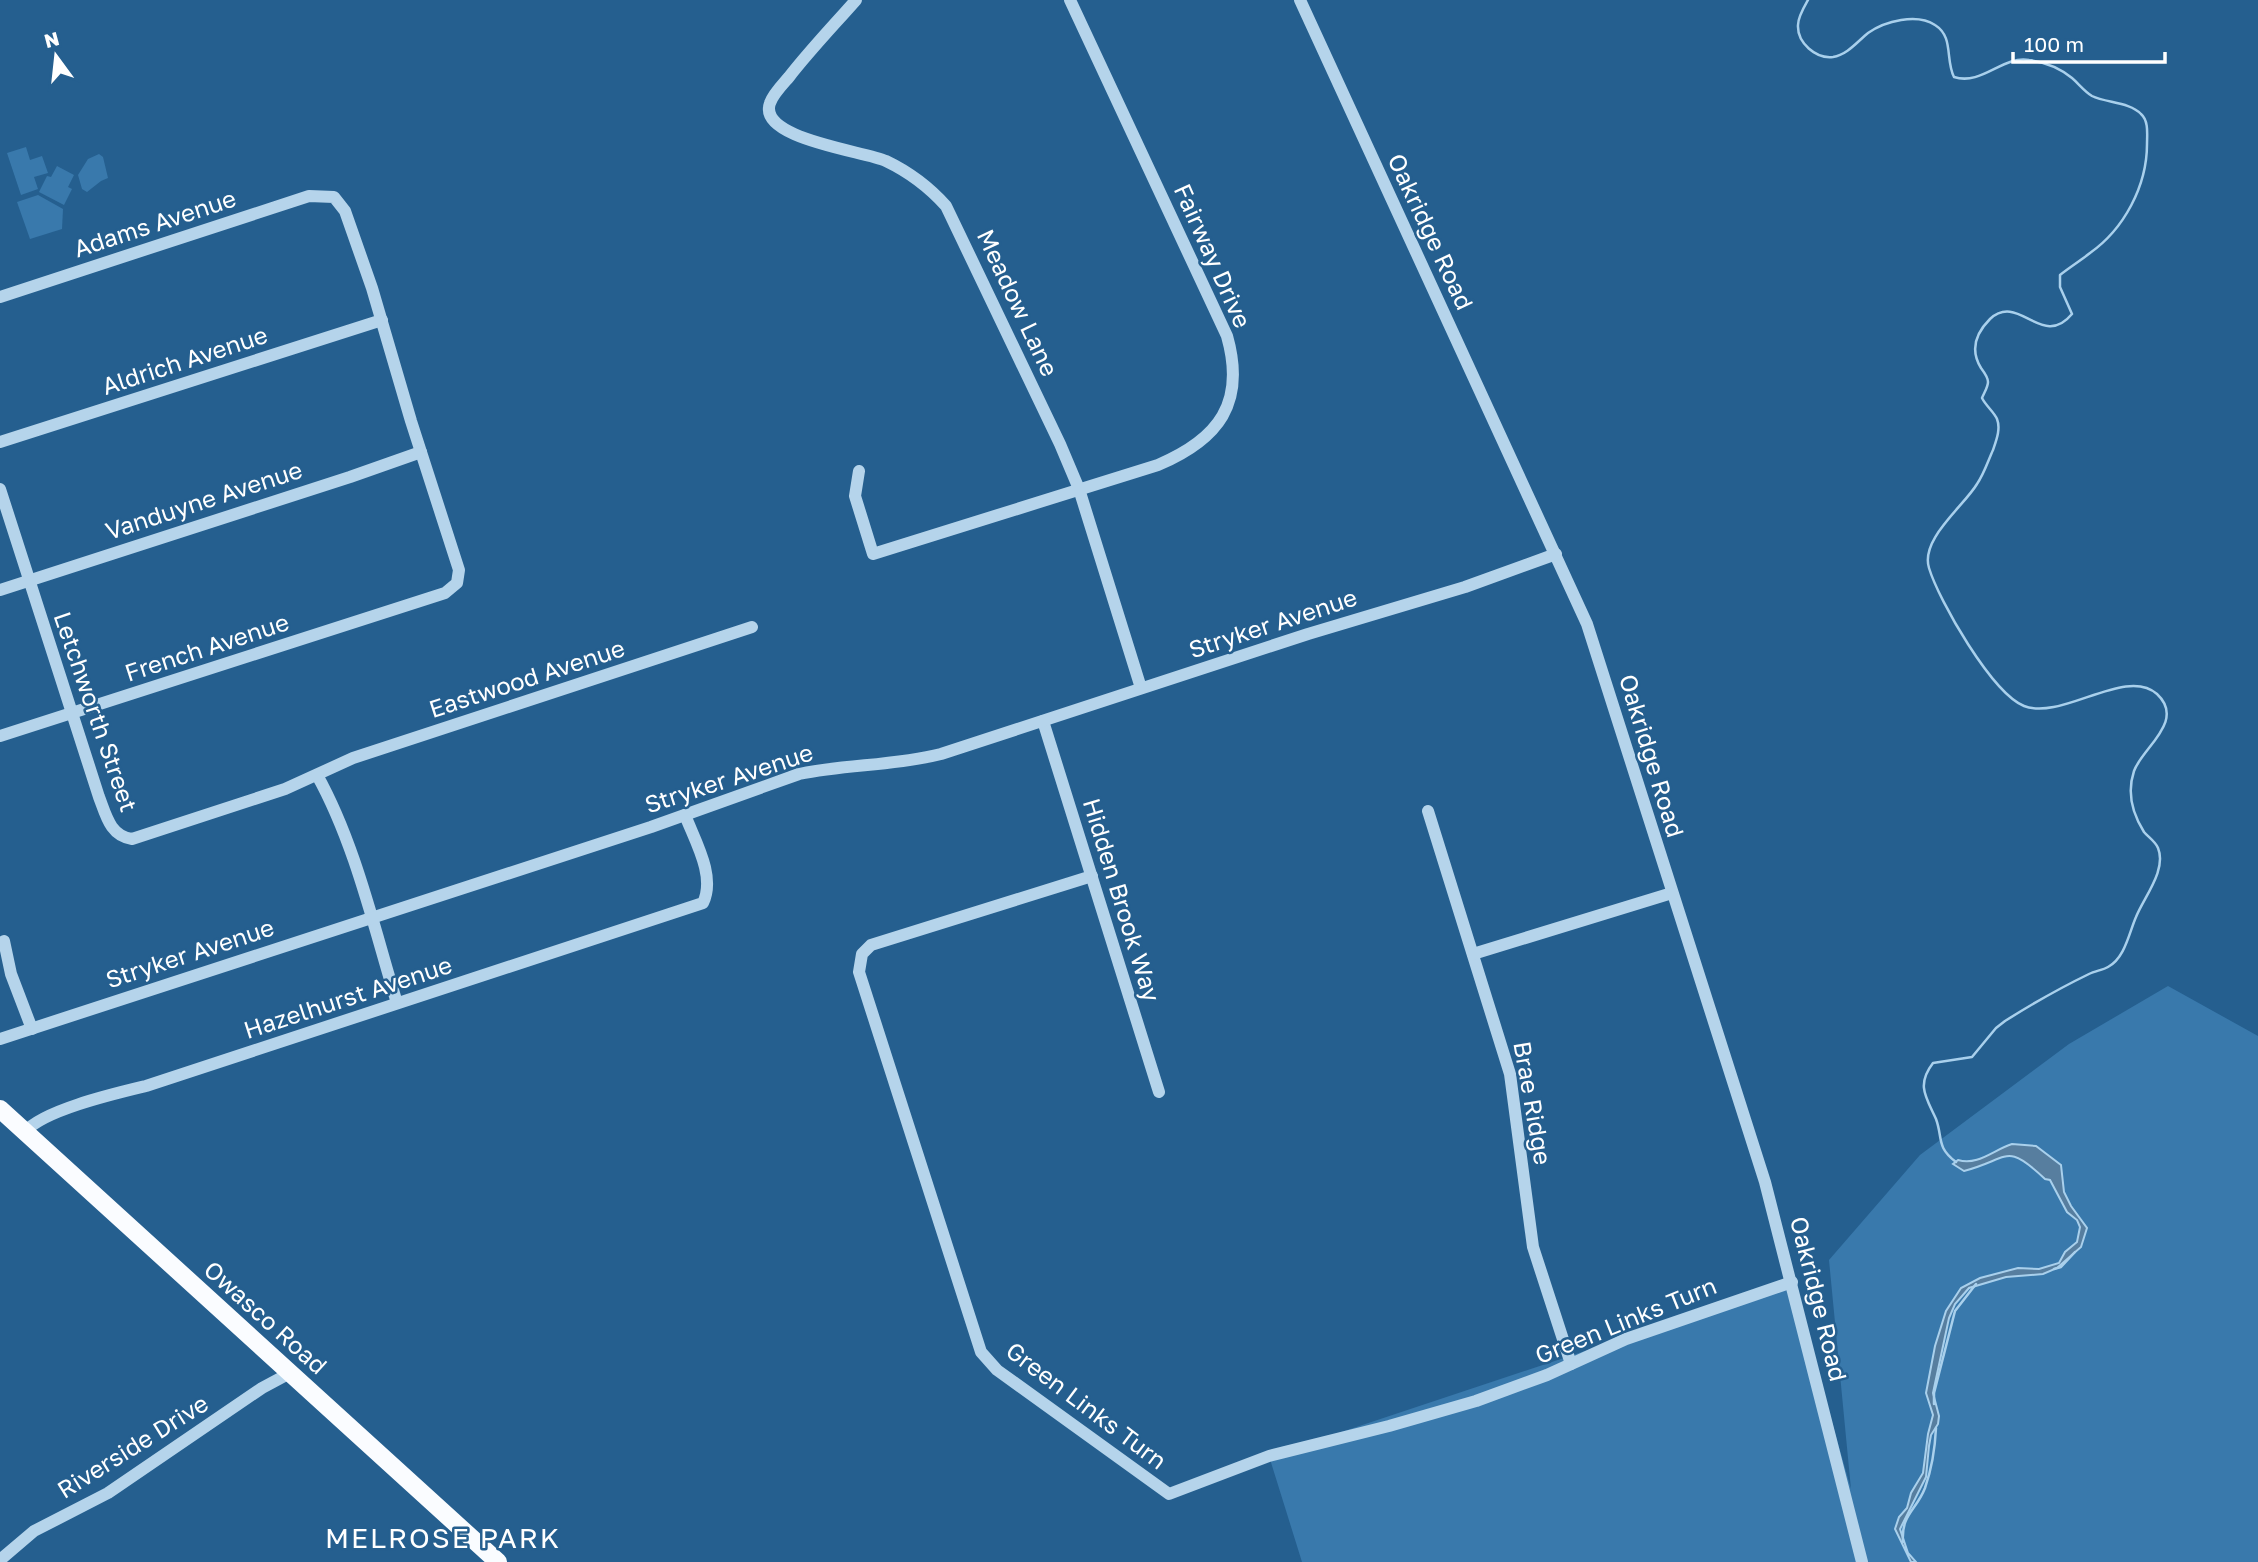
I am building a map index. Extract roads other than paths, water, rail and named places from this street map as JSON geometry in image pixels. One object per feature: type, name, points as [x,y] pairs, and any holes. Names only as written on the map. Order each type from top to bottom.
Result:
[{"type":"main road","name":"Owasco Road","points":[[0,1109],[498,1562]]},
{"type":"street","name":"Meadow Lane","points":[[856,0],[770,103],[769,112],[773,122],[794,135],[884,160],[909,173],[946,206],[1079,489],[1142,688]]},
{"type":"street","name":"Fairway Drive","points":[[859,471],[855,496],[873,554],[1158,465],[1196,446],[1208,436],[1225,412],[1232,392],[1234,371],[1231,350],[1220,319],[1070,0]]},
{"type":"street","name":"Oakridge Road","points":[[1300,0],[1556,554],[1595,647],[1765,1182],[1862,1562]]},
{"type":"street","name":"Adams Avenue","points":[[0,297],[299,199],[323,195],[334,197],[345,211],[383,320]]},
{"type":"street","name":"Aldrich Avenue","points":[[0,442],[383,320]]},
{"type":"street","points":[[383,320],[421,452]]},
{"type":"street","name":"Vanduyne Avenue","points":[[0,590],[421,452]]},
{"type":"street","name":"French Avenue","points":[[0,736],[451,590],[457,583],[459,570],[421,452]]},
{"type":"street","name":"Letchworth Street","points":[[0,489],[71,714],[112,828],[124,838],[132,839],[285,789],[317,775]]},
{"type":"street","name":"Stryker Avenue","points":[[0,1039],[685,815],[799,774],[918,760],[1477,583],[1556,554]]},
{"type":"street","name":"Eastwood Avenue","points":[[317,775],[353,758],[752,627]]},
{"type":"street","name":"Hidden Brook Way","points":[[1044,721],[1159,1092]]},
{"type":"street","points":[[317,775],[340,823],[397,1003]]},
{"type":"street","name":"Brae Ridge","points":[[1428,811],[1510,1074],[1533,1247],[1571,1364]]},
{"type":"street","name":"Hazelhurst Avenue","points":[[24,1132],[40,1119],[704,903],[709,886],[685,815]]},
{"type":"street","name":"Green Links Turn","points":[[1092,876],[872,945],[862,954],[859,972],[981,1352],[997,1370],[1169,1494],[1269,1456],[1476,1401],[1525,1384],[1626,1339],[1792,1282]]},
{"type":"street","points":[[1473,954],[1672,892]]},
{"type":"street","points":[[4,941],[11,974],[32,1028]]},
{"type":"street","name":"Riverside Drive","points":[[0,1560],[34,1531],[108,1493],[262,1388],[290,1373]]},
{"type":"waterway","points":[[1808,0],[1799,19],[1799,32],[1804,44],[1820,55],[1833,57],[1843,54],[1868,33],[1883,25],[1910,19],[1928,21],[1945,36],[1954,77],[1974,77],[2019,60],[2040,62],[2067,74],[2092,96],[2136,110],[2144,117],[2147,128],[2143,175],[2123,219],[2102,243],[2060,275],[2060,287],[2072,314],[2061,323],[2051,326],[2011,312],[2001,313],[1990,319],[1981,330],[1975,348],[1988,382],[1982,398],[1997,419],[1998,435],[1979,480],[1937,534],[1928,557],[1935,583],[1955,623],[1997,684],[2011,698],[2024,706],[2039,709],[2056,707],[2128,686],[2144,687],[2157,694],[2165,704],[2165,724],[2138,762],[2131,787],[2136,817],[2144,832],[2158,848],[2159,865],[2126,945],[2114,963],[2067,985],[2005,1021],[1972,1057],[1933,1063],[1925,1078],[1924,1091],[1936,1119],[1945,1152],[1956,1162]]},
{"type":"waterway","points":[[2054,1269],[2061,1267],[2075,1252]]},
{"type":"waterway","points":[[1934,1404],[1934,1393],[1955,1311],[1976,1284]]},
{"type":"waterway","points":[[1903,1542],[1904,1525],[1927,1481],[1936,1428]]},
{"type":"district","name":"MELROSE PARK","points":[[443,1538]]}]
